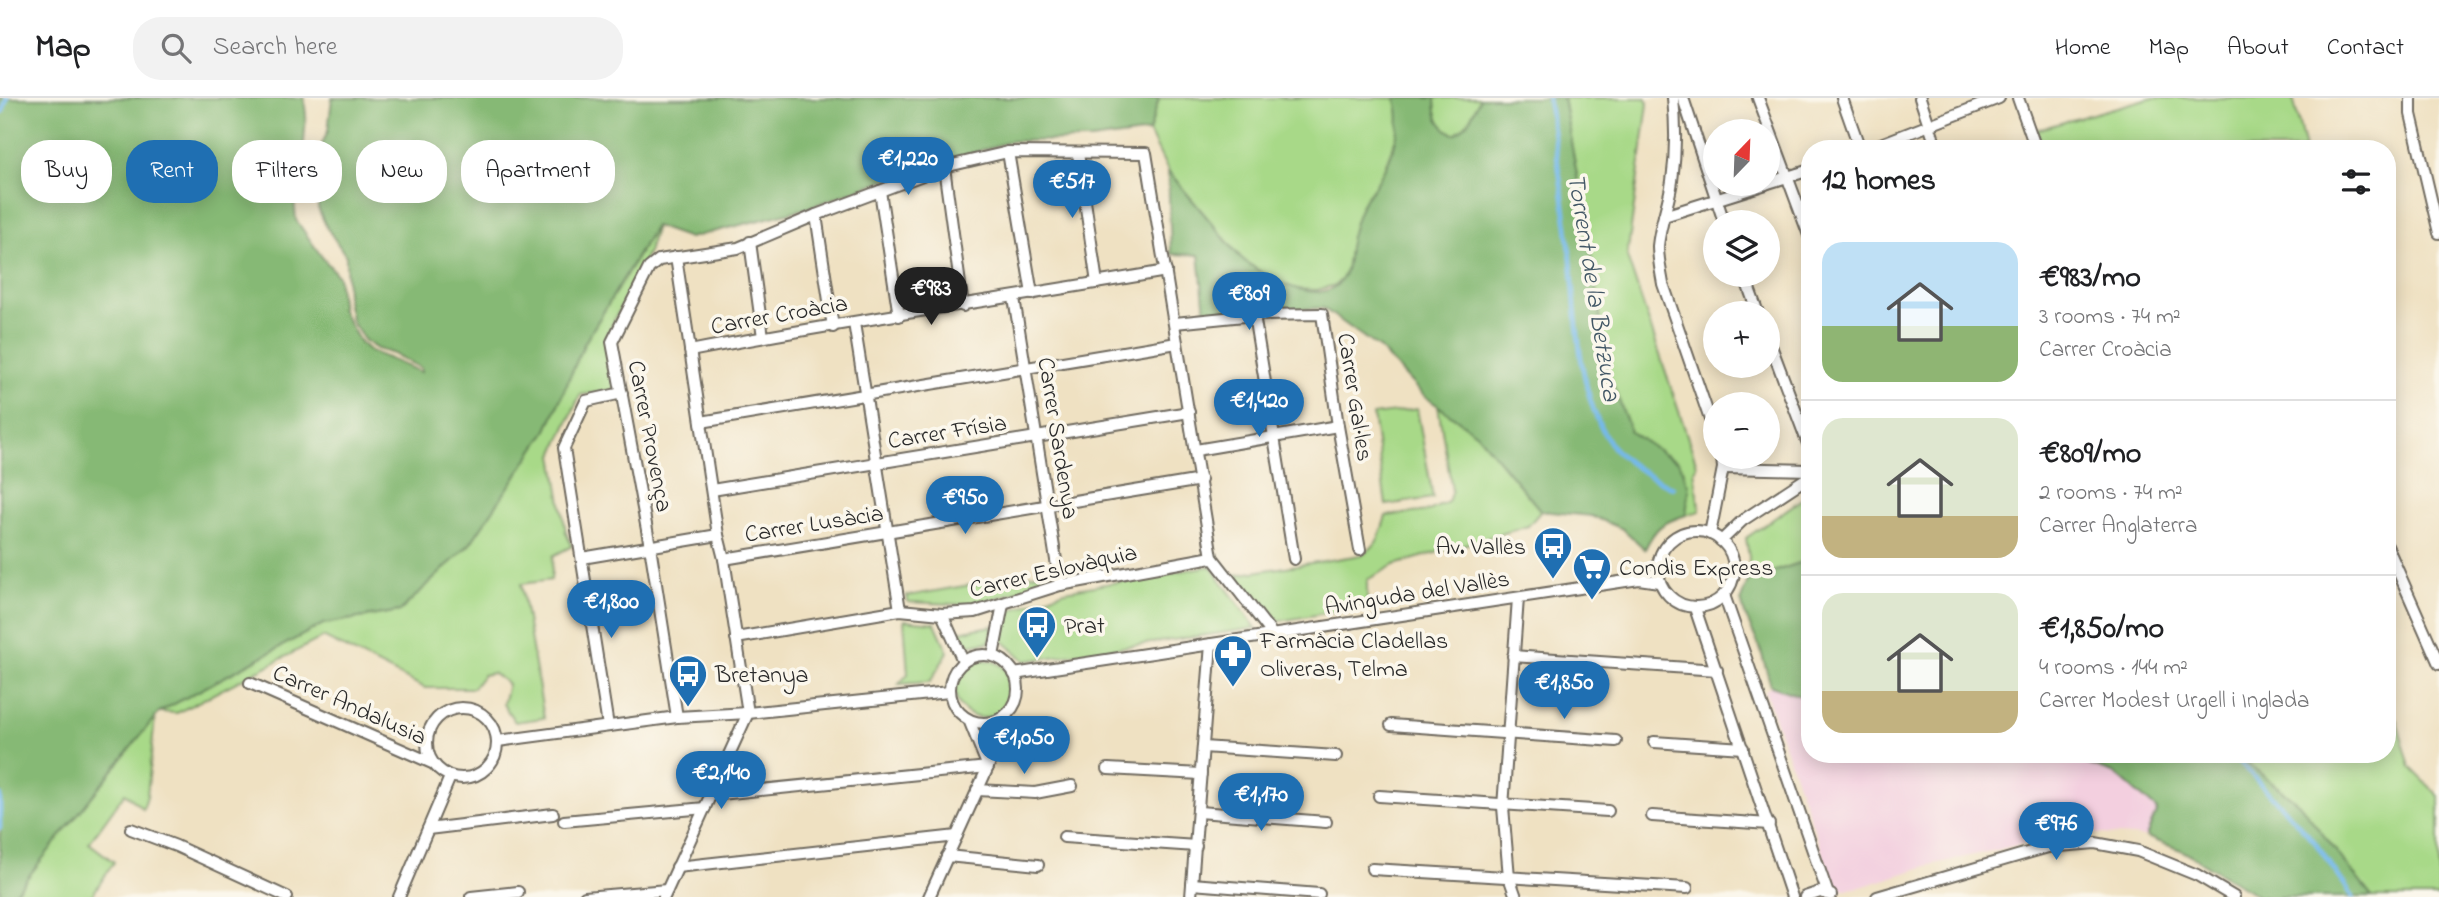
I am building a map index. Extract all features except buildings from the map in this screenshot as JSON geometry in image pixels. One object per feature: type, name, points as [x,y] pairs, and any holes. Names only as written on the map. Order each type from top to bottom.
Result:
[{"type":"street","points":[[1673,98],[1675,158],[1658,246],[1663,284],[1703,399]]},
{"type":"street","points":[[1683,98],[1719,210]]},
{"type":"street","points":[[1758,98],[1801,214]]},
{"type":"street","points":[[1842,98],[1857,140]]},
{"type":"street","points":[[1920,98],[1934,140]]},
{"type":"street","points":[[1892,140],[1999,98]]},
{"type":"street","points":[[2018,98],[2033,140]]},
{"type":"street","points":[[2412,98],[2411,114],[2439,233]]},
{"type":"street","points":[[1009,152],[1032,294]]},
{"type":"street","name":"Carrer Provença","points":[[677,717],[650,547],[612,342],[649,268],[659,260],[737,248],[944,167],[1009,152],[1146,153],[1166,271]]},
{"type":"street","points":[[1078,153],[1097,283]]},
{"type":"street","points":[[944,167],[963,306]]},
{"type":"street","points":[[1780,180],[1801,173]]},
{"type":"street","points":[[880,191],[899,316]]},
{"type":"street","points":[[1664,216],[1725,196]]},
{"type":"street","points":[[816,215],[833,327]]},
{"type":"street","points":[[750,242],[763,337]]},
{"type":"street","points":[[585,897],[666,894],[748,713],[676,257]]},
{"type":"street","points":[[1166,271],[1212,556],[1273,635]]},
{"type":"street","name":"Carrer Croàcia","points":[[690,351],[1166,271]]},
{"type":"street","name":"Carrer Sardenya","points":[[1014,298],[1060,585]]},
{"type":"street","name":"Carrer Gal·les","points":[[1175,323],[1254,315],[1322,314],[1360,550]]},
{"type":"street","points":[[1254,315],[1294,559]]},
{"type":"street","points":[[854,323],[900,610]]},
{"type":"street","points":[[701,422],[1177,343]]},
{"type":"street","points":[[1780,370],[1801,425]]},
{"type":"street","points":[[608,726],[564,448],[586,401],[622,393]]},
{"type":"street","name":"Carrer Frísia","points":[[712,490],[1189,412]]},
{"type":"street","points":[[1196,450],[1338,426]]},
{"type":"street","points":[[1780,467],[1801,469]]},
{"type":"street","points":[[1710,534],[1722,469]]},
{"type":"street","name":"Carrer Lusàcia","points":[[724,559],[1201,480]]},
{"type":"street","points":[[1721,541],[1743,520],[1801,482]]},
{"type":"street","points":[[1685,532],[1710,534],[1721,541],[1731,554],[1734,565],[1730,586],[1724,595],[1706,606],[1695,608],[1680,605],[1667,596],[1659,582],[1657,570],[1659,557],[1665,546],[1674,537],[1685,532]]},
{"type":"street","points":[[582,558],[718,535]]},
{"type":"street","name":"Carrer Eslovàquia","points":[[736,638],[900,610],[942,614],[975,612],[1060,585],[1212,556]]},
{"type":"street","points":[[2396,566],[2439,664]]},
{"type":"street","name":"Avinguda del Vallès","points":[[1014,674],[1639,579],[1659,582]]},
{"type":"street","points":[[1724,595],[1831,896]]},
{"type":"street","points":[[1516,897],[1509,877],[1503,803],[1518,597]]},
{"type":"street","points":[[993,656],[1003,604]]},
{"type":"street","points":[[1695,608],[1792,897]]},
{"type":"street","points":[[942,614],[963,661]]},
{"type":"street","points":[[1191,897],[1211,644]]},
{"type":"street","points":[[929,897],[988,767],[1007,714],[1016,702],[1018,691],[1012,668],[993,656],[972,656],[954,670],[949,692],[954,707],[970,720],[981,723],[992,722],[1007,714]]},
{"type":"street","points":[[1513,656],[1717,670]]},
{"type":"street","name":"Carrer Andalusia","points":[[250,683],[432,763]]},
{"type":"street","points":[[498,741],[677,717],[748,713],[949,692]]},
{"type":"street","points":[[463,706],[478,710],[493,723],[498,741],[495,758],[489,766],[477,775],[461,779],[450,777],[432,763],[426,738],[434,720],[451,708],[463,706]]},
{"type":"street","points":[[970,720],[988,767]]},
{"type":"street","points":[[1391,725],[1616,741]]},
{"type":"street","points":[[1654,742],[1743,748]]},
{"type":"street","points":[[1203,747],[1336,756]]},
{"type":"street","points":[[711,795],[988,767]]},
{"type":"street","points":[[1108,769],[1201,774]]},
{"type":"street","points":[[399,897],[450,777]]},
{"type":"street","points":[[977,790],[1035,793],[1072,786]]},
{"type":"street","points":[[1379,796],[1608,811]]},
{"type":"street","points":[[564,821],[705,808]]},
{"type":"street","points":[[1199,812],[1326,822]]},
{"type":"street","points":[[428,829],[553,814]]},
{"type":"street","points":[[1652,816],[1769,824]]},
{"type":"street","points":[[131,828],[287,897]]},
{"type":"street","points":[[677,867],[957,836]]},
{"type":"street","points":[[1064,837],[1196,846]]},
{"type":"street","points":[[1877,897],[2048,847],[2095,843],[2138,851],[2197,875],[2234,897]]},
{"type":"street","points":[[947,856],[1038,865]]},
{"type":"street","points":[[1372,869],[1687,888]]},
{"type":"street","points":[[1192,884],[1319,894]]},
{"type":"street","points":[[471,897],[518,892]]},
{"type":"street","points":[[1805,897],[1820,892],[1831,896]]},
{"type":"shaded area","points":[[1771,686],[1801,696],[1801,763],[2084,763],[2116,774],[2158,810],[2146,837],[2059,831],[2031,842],[1930,865],[1861,887],[1836,891],[1765,691]]},
{"type":"green space","points":[[0,98],[304,98],[304,140],[232,140],[232,203],[294,203],[296,220],[338,276],[342,311],[360,342],[370,351],[421,372],[421,368],[365,341],[352,322],[347,301],[346,256],[327,228],[318,208],[318,203],[342,203],[342,140],[324,140],[328,131],[332,98],[1159,98],[1149,132],[1091,140],[1012,141],[901,174],[807,208],[689,238],[655,226],[584,344],[547,430],[470,544],[400,611],[323,624],[159,712],[12,897],[0,897]]},
{"type":"green space","points":[[1159,98],[1395,98],[1399,110],[1399,130],[1380,179],[1366,197],[1358,214],[1342,279],[1335,285],[1317,290],[1293,289],[1273,280],[1243,260],[1168,171],[1149,132]]},
{"type":"green space","points":[[1395,98],[1435,98],[1438,119],[1454,134],[1467,123],[1480,98],[1563,98],[1591,252],[1608,372],[1631,432],[1679,462],[1689,487],[1686,515],[1661,526],[1645,549],[1623,529],[1592,516],[1541,511],[1477,434],[1423,395],[1380,349],[1323,308],[1205,312],[1199,255],[1171,254],[1168,171],[1239,256],[1249,264],[1277,281],[1309,291],[1324,291],[1336,285],[1346,270],[1351,237],[1361,206],[1377,183],[1393,150],[1399,118]]},
{"type":"green space","points":[[1435,98],[1480,98],[1467,123],[1454,134],[1438,119]]},
{"type":"green space","points":[[1563,98],[1647,98],[1627,257],[1697,465],[1694,471],[1700,511],[1686,515],[1689,487],[1679,462],[1631,432],[1608,372],[1591,252]]},
{"type":"green space","points":[[2149,98],[2293,98],[2303,140],[2040,140],[2036,130]]},
{"type":"green space","points":[[656,226],[648,252],[606,337],[614,390],[580,395],[553,455],[566,533],[572,546],[553,556],[551,580],[521,584],[544,718],[515,722],[503,704],[508,684],[493,673],[483,675],[473,688],[425,688],[323,637],[177,713],[159,712],[323,624],[400,611],[470,544],[547,430],[584,344]]},
{"type":"green space","points":[[1438,406],[1477,434],[1541,511],[1528,526],[1394,565],[1367,580],[1367,606],[1275,622],[1235,575],[1361,555],[1375,543],[1386,516],[1429,511],[1448,502],[1452,490]]},
{"type":"green space","points":[[1417,409],[1433,498],[1386,505],[1373,415]]},
{"type":"green space","points":[[1801,500],[1801,563],[1748,580],[1746,538]]},
{"type":"green space","points":[[1801,563],[1801,696],[1771,686],[1760,648],[1741,600],[1748,580]]},
{"type":"green space","points":[[1210,566],[1256,628],[1025,661],[1003,641],[1009,611],[1065,591]]},
{"type":"green space","points":[[1050,571],[1050,581],[974,605],[908,602],[907,596]]},
{"type":"green space","points":[[904,620],[935,623],[948,652],[930,682],[899,684],[908,674]]},
{"type":"green space","points":[[993,626],[990,642],[962,646],[957,632]]},
{"type":"green space","points":[[984,660],[995,662],[1008,673],[1013,689],[1011,700],[1000,713],[984,718],[973,716],[960,705],[955,689],[957,678],[968,665]]},
{"type":"green space","points":[[155,717],[147,796],[143,809],[125,793],[89,843],[114,862],[91,897],[12,897]]},
{"type":"green space","points":[[2396,720],[2410,767],[2439,796],[2439,897],[2372,897],[2299,804],[2247,763],[2396,763]]},
{"type":"green space","points":[[2084,763],[2247,763],[2299,804],[2372,897],[2260,897],[2181,850],[2146,837],[2157,810],[2116,774]]},
{"type":"waterway","points":[[0,113],[7,98]]},
{"type":"waterway","name":"Torrent de la Betzuca","points":[[1548,98],[1568,232],[1580,350],[1590,399],[1598,421],[1615,449],[1638,469],[1673,488]]},
{"type":"waterway","name":"Torrent de la Betzuca","points":[[2241,763],[2314,841],[2353,897]]},
{"type":"waterway","points":[[0,795],[0,828]]},
{"type":"place","name":"Av. Vallès","points":[[1553,580]]},
{"type":"place","name":"Condis Express","points":[[1592,601]]},
{"type":"place","name":"Prat","points":[[1037,659]]},
{"type":"place","name":"Farmàcia Cladellas Oliveras, Telma","points":[[1233,688]]},
{"type":"place","name":"Bretanya","points":[[688,708]]}]
